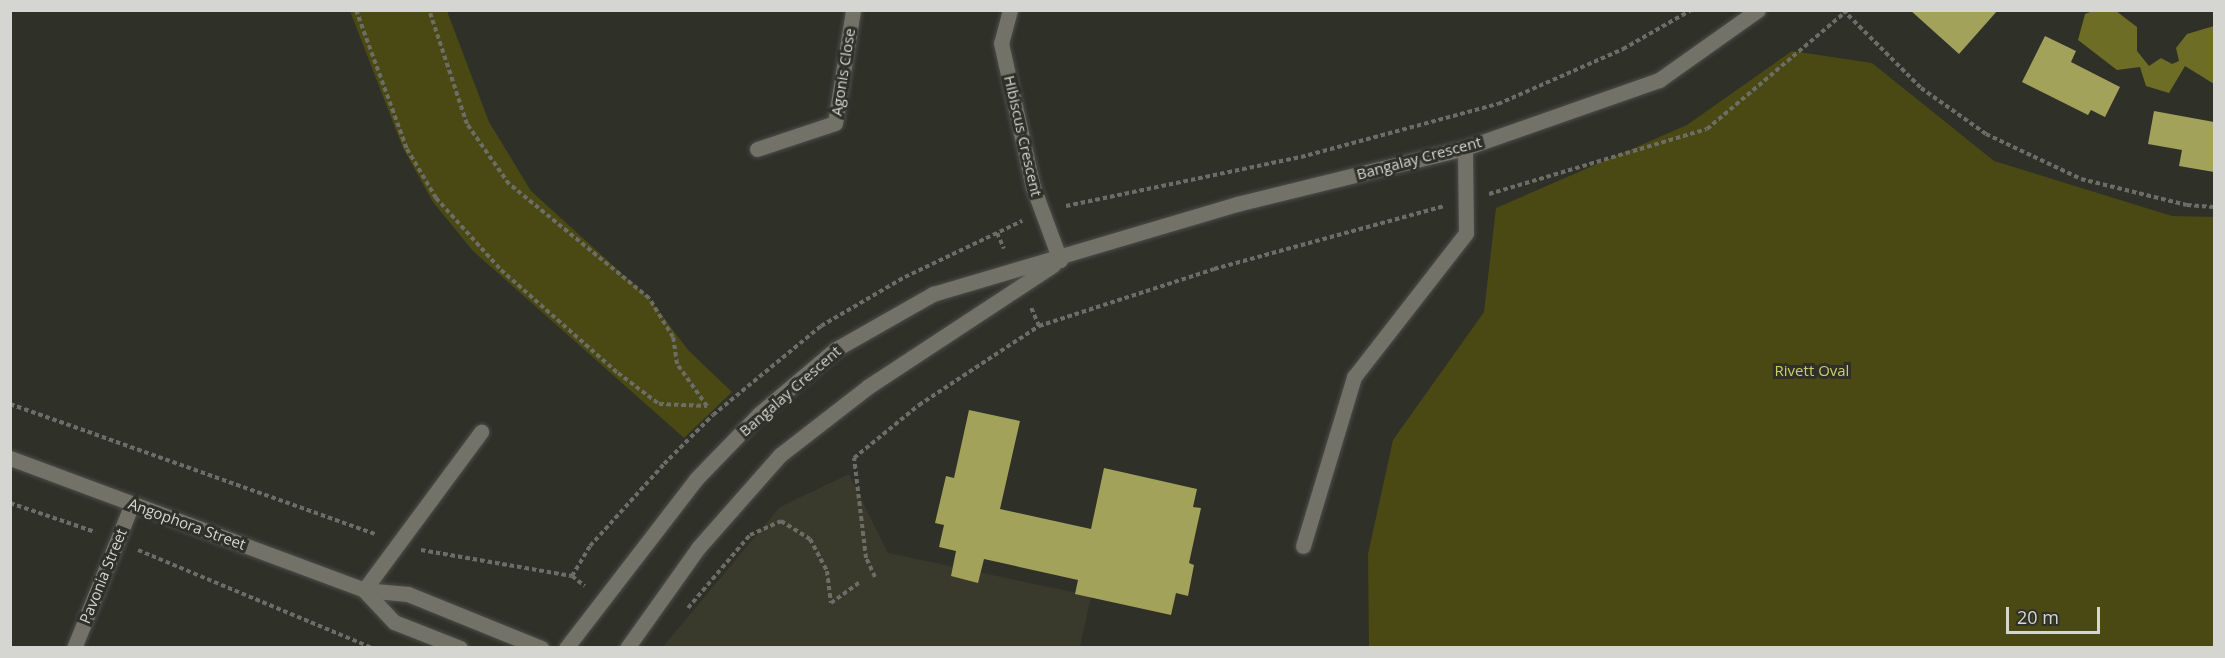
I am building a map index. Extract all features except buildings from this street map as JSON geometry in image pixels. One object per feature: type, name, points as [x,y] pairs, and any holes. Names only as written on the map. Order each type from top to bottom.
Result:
[{"type":"street","name":"Agonis Close","points":[[757,149],[835,123],[853,10]]},
{"type":"street","name":"Hibiscus Crescent","points":[[1010,10],[1001,43],[1042,211],[1060,260]]},
{"type":"street","name":"Bangalay Crescent","points":[[566,648],[696,479],[759,414],[836,349],[933,294],[1060,260],[1237,204],[1465,148],[1659,81],[1758,10]]},
{"type":"street","points":[[1303,546],[1354,377],[1466,233],[1465,148]]},
{"type":"street","name":"Bangalay Crescent","points":[[627,648],[698,548],[780,454],[869,386],[1060,260]]},
{"type":"street","points":[[364,590],[481,432]]},
{"type":"street","name":"Angophora Street","points":[[10,458],[364,590],[408,594],[541,648]]},
{"type":"street","name":"Pavonia Street","points":[[75,648],[132,504]]},
{"type":"street","name":"Angophora Street","points":[[364,590],[394,622],[460,648]]},
{"type":"path","points":[[356,10],[407,149],[436,198],[501,270],[618,374],[659,404],[707,406]]},
{"type":"path","points":[[429,10],[466,124],[509,184],[649,297],[673,338],[677,364],[713,415]]},
{"type":"path","points":[[1042,211],[1301,157],[1498,104],[1623,49],[1691,10]]},
{"type":"path","points":[[1843,10],[1921,88],[1986,134],[2081,178],[2187,205],[2214,207]]},
{"type":"path","points":[[997,233],[1014,271]]},
{"type":"path","points":[[875,577],[866,558],[854,458],[920,405],[1039,326],[1021,287]]},
{"type":"path","points":[[10,404],[425,552],[572,576]]},
{"type":"path","points":[[10,503],[117,540],[372,648]]},
{"type":"path","points":[[685,611],[750,535],[781,521],[810,538],[827,571],[831,603],[860,582]]},
{"type":"shaded area","points":[[2093,11],[2116,11],[2137,27],[2137,51],[2149,66],[2161,58],[2172,64],[2179,61],[2176,48],[2187,34],[2214,26],[2214,84],[2185,66],[2169,93],[2146,86],[2140,67],[2117,70],[2078,40],[2085,14]]},
{"type":"shaded area","points":[[849,474],[888,553],[1091,596],[1080,647],[662,648],[780,507]]},
{"type":"green space","points":[[350,11],[447,11],[489,122],[531,191],[649,298],[688,350],[732,392],[684,438],[473,251],[433,202],[403,148]]},
{"type":"green space","name":"Rivett Oval","points":[[1792,51],[1872,63],[1994,161],[2172,216],[2214,217],[2214,647],[1369,648],[1368,554],[1393,440],[1484,312],[1496,208],[1687,125]]}]
